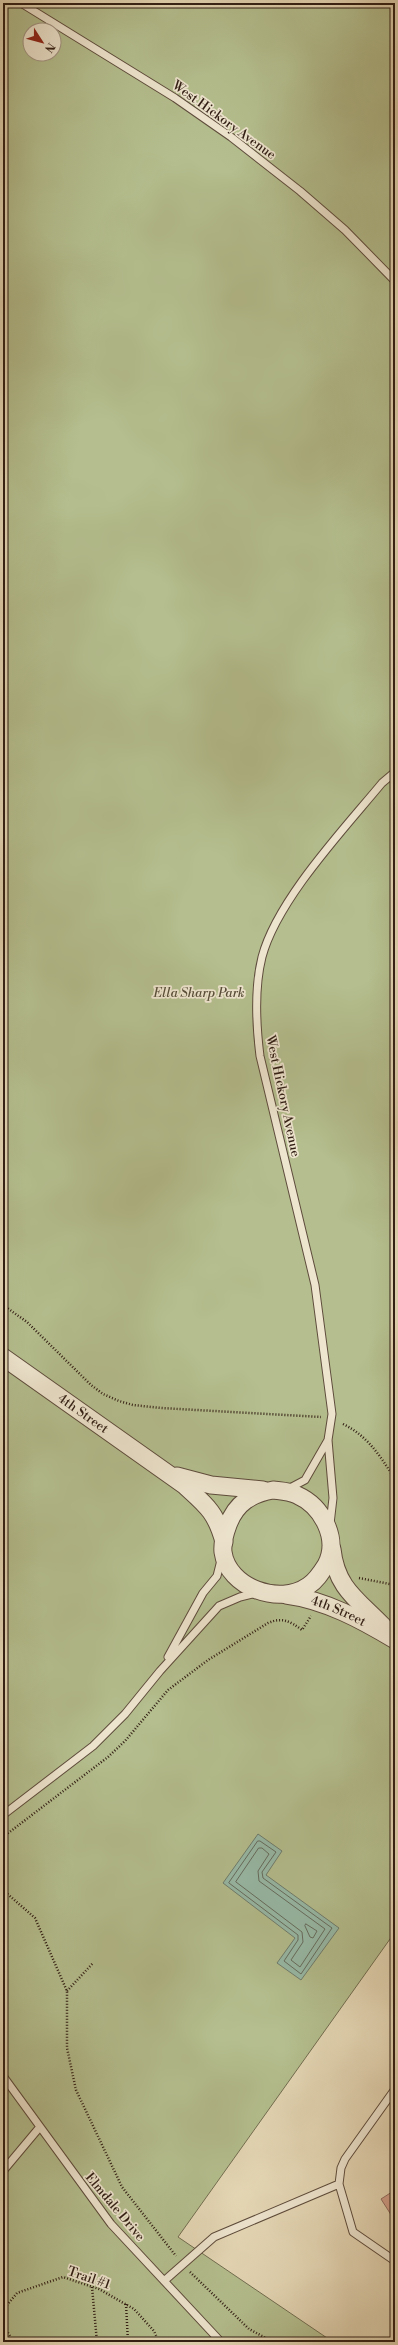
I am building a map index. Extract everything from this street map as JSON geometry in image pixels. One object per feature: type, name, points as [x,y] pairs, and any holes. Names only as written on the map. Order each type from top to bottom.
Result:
[{"type":"street","name":"4th Street","points":[[3,1357],[164,1470],[208,1507],[218,1522],[223,1546]]},
{"type":"street","name":"4th Street","points":[[164,1470],[181,1477],[211,1485],[278,1490]]},
{"type":"street","points":[[278,1490],[298,1495],[311,1504],[322,1517],[330,1538],[327,1562],[314,1581],[300,1590],[270,1593],[251,1588],[236,1576],[228,1565],[223,1546],[230,1520],[236,1508],[248,1497],[278,1490]]},
{"type":"street","name":"4th Street","points":[[330,1538],[334,1564],[342,1584],[395,1639]]},
{"type":"street","name":"4th Street","points":[[270,1593],[311,1600],[370,1625],[395,1639]]},
{"type":"lane","name":"West Hickory Avenue","points":[[21,3],[175,98],[231,137],[300,191],[345,230],[395,281]]},
{"type":"lane","name":"West Hickory Avenue","points":[[330,1538],[333,1498],[328,1440],[332,1414],[315,1286],[260,1056],[256,1025],[259,978],[262,956],[273,931],[298,887],[382,783],[395,772]]},
{"type":"lane","name":"West Hickory Avenue","points":[[278,1490],[305,1480],[328,1440]]},
{"type":"lane","points":[[160,1671],[192,1616],[203,1593],[217,1576],[223,1546]]},
{"type":"lane","points":[[3,1815],[93,1746],[125,1714],[160,1671],[219,1606],[240,1597],[270,1593]]},
{"type":"lane","name":"Elmdale Drive","points":[[3,2076],[39,2128],[111,2224],[221,2342]]},
{"type":"lane","points":[[395,2089],[346,2159],[341,2168],[340,2184],[353,2232],[395,2261]]},
{"type":"lane","points":[[3,2171],[39,2128]]},
{"type":"lane","points":[[164,2281],[214,2237],[340,2184]]},
{"type":"path","points":[[3,1305],[27,1322],[90,1385],[103,1394],[119,1401],[133,1405],[161,1408],[321,1418]]},
{"type":"path","points":[[343,1424],[356,1430],[374,1446],[395,1479]]},
{"type":"path","points":[[3,1837],[108,1757],[125,1740],[168,1690],[208,1660],[279,1619],[291,1622],[302,1630]]},
{"type":"path","points":[[23,1815],[26,1820]]},
{"type":"path","points":[[3,1890],[35,1918],[67,1991],[67,2048],[76,2090],[122,2187],[182,2264],[249,2330],[273,2342]]},
{"type":"path","points":[[67,1991],[93,1963]]},
{"type":"path","name":"Trail #1","points":[[3,2310],[17,2293],[63,2277],[92,2286],[134,2308],[154,2331],[159,2342]]},
{"type":"path","points":[[92,2286],[97,2342]]},
{"type":"path","points":[[126,2304],[128,2342]]},
{"type":"path","points":[[3,2325],[14,2342]]},
{"type":"green space","name":"Ella Sharp Park","points":[[3,3],[395,3],[395,1932],[178,2237],[333,2342],[3,2342]]},
{"type":"water","points":[[258,1834],[282,1851],[266,1875],[339,1928],[301,1980],[277,1963],[295,1938],[223,1883]]},
{"type":"building","points":[[395,2154],[395,2169],[392,2168]]},
{"type":"building","points":[[395,2190],[395,2221],[381,2199]]}]
